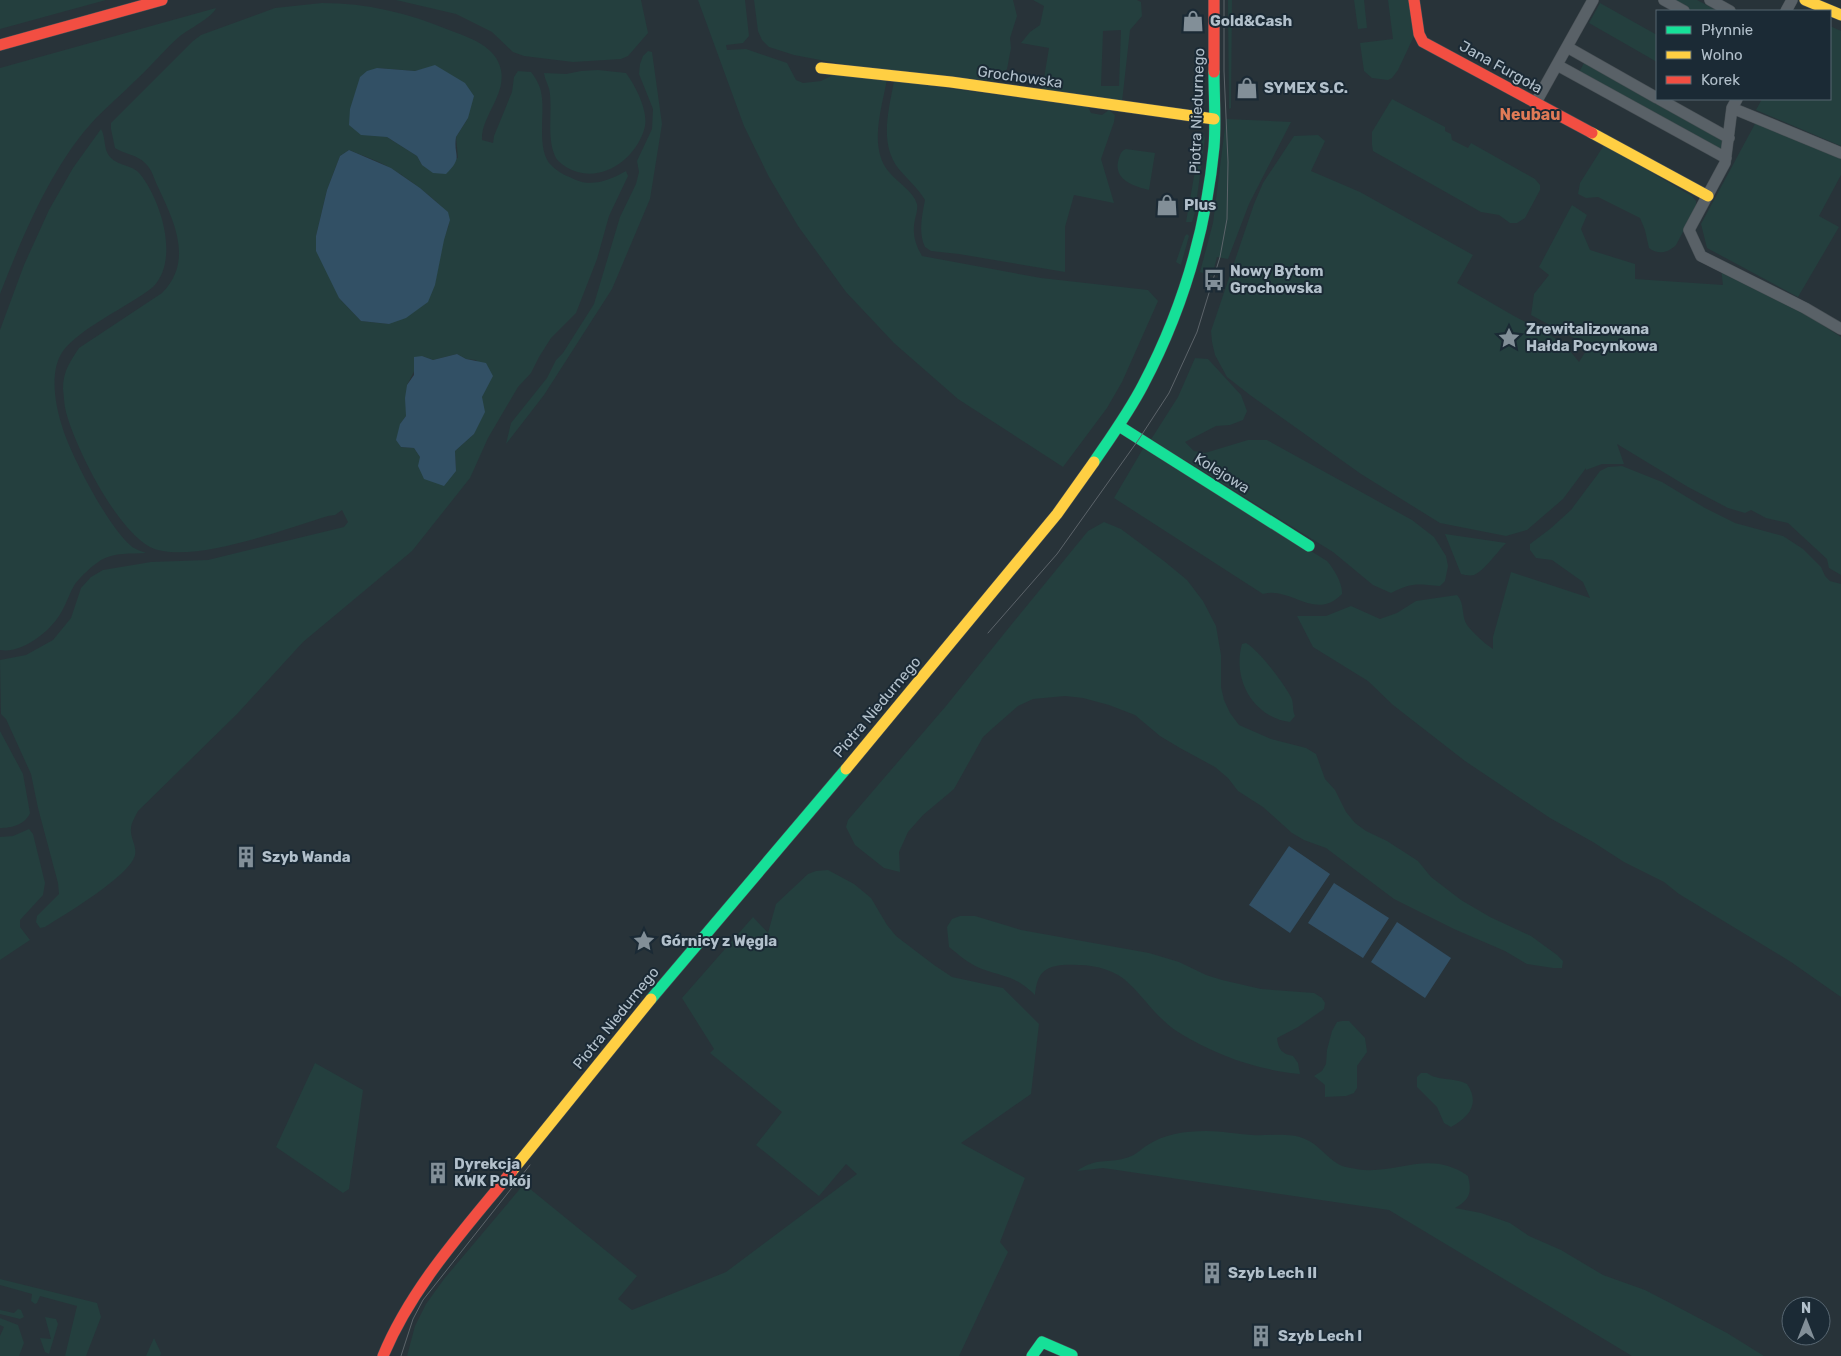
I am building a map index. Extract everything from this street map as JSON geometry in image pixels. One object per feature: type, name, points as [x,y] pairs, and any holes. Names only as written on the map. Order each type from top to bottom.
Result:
[{"type":"street","points":[[0,45],[162,0]]},
{"type":"street","name":"Piotra Niedurnego","points":[[383,1356],[391,1334],[432,1270],[667,979],[843,772],[1057,514],[1119,426],[1143,386],[1172,324],[1201,231],[1212,162],[1214,0]]},
{"type":"street","name":"Jana Furgoła","points":[[1414,0],[1419,34],[1423,42],[1708,196]]},
{"type":"street","points":[[1535,104],[1593,0]]},
{"type":"street","points":[[1664,0],[1682,10]]},
{"type":"street","points":[[1710,0],[1728,10]]},
{"type":"street","points":[[1805,0],[1829,10]]},
{"type":"street","points":[[1567,47],[1656,97]]},
{"type":"street","points":[[1557,65],[1726,158]]},
{"type":"street","name":"Grochowska","points":[[821,68],[951,82],[1214,119]]},
{"type":"street","points":[[1662,100],[1729,138]]},
{"type":"street","points":[[1841,153],[1734,104],[1725,163],[1689,230],[1701,256],[1805,308],[1841,329]]},
{"type":"street","name":"Kolejowa","points":[[1119,426],[1309,546]]},
{"type":"street","points":[[1032,1356],[1042,1342],[1072,1355]]},
{"type":"green space","points":[[0,0],[106,0],[0,29]]},
{"type":"green space","points":[[396,0],[641,0],[648,33],[628,56],[621,59],[573,62],[524,56],[513,52],[492,32],[456,14]]},
{"type":"green space","points":[[698,0],[745,0],[749,36],[743,43],[726,45],[727,50],[746,49],[787,63],[796,80],[803,83],[821,81],[837,73],[887,79],[878,127],[879,151],[889,172],[915,199],[917,210],[914,234],[922,256],[1041,278],[1148,290],[1158,301],[1122,382],[1107,408],[1063,467],[958,399],[894,343],[846,292],[798,226],[769,177],[744,126]]},
{"type":"green space","points":[[754,0],[1013,0],[1017,16],[1010,38],[1011,48],[1007,69],[996,81],[868,69],[794,55],[769,47],[762,40],[758,31]]},
{"type":"green space","points":[[1033,0],[1137,0],[1141,2],[1142,16],[1130,30],[1122,102],[1042,90],[1049,48],[1021,43],[1030,32],[1040,25],[1044,6]],"holes":[[[1121,30],[1119,86],[1101,86],[1103,31]]]},
{"type":"green space","points":[[1228,0],[1232,0],[1231,108],[1229,109]]},
{"type":"green space","points":[[1354,0],[1364,0],[1367,28],[1358,29]]},
{"type":"green space","points":[[1388,0],[1415,0],[1415,34],[1398,70],[1388,80],[1372,78],[1364,71],[1360,43],[1393,39]]},
{"type":"green space","points":[[1671,0],[1697,0],[1716,10],[1690,10]]},
{"type":"green space","points":[[322,3],[371,7],[403,14],[434,24],[473,40],[494,55],[501,70],[502,79],[497,97],[485,123],[482,140],[493,143],[494,136],[512,92],[514,77],[518,71],[531,72],[540,89],[542,101],[542,141],[547,159],[552,166],[563,174],[588,183],[601,182],[626,171],[628,176],[609,216],[597,259],[576,313],[551,338],[531,373],[518,387],[488,438],[470,478],[412,551],[303,642],[237,714],[138,811],[132,822],[131,829],[135,855],[122,873],[81,904],[45,927],[40,928],[36,922],[37,916],[59,894],[58,883],[31,774],[6,719],[1,714],[0,660],[26,655],[53,640],[71,618],[81,588],[91,577],[103,570],[151,562],[208,560],[344,527],[348,522],[342,510],[335,515],[219,548],[176,552],[158,550],[144,543],[129,530],[101,491],[79,447],[65,406],[64,377],[79,348],[162,293],[172,281],[177,268],[179,254],[175,227],[153,174],[142,160],[115,148],[111,123],[201,35],[275,8]],"holes":[[[435,66],[468,118],[456,137],[458,158],[422,165],[417,156],[387,137],[377,68],[415,71]],[[349,150],[387,166],[433,199],[447,213],[449,218],[448,227],[435,255],[389,324],[361,321],[339,298],[316,236],[327,190],[340,156]],[[457,354],[466,359],[476,360],[488,382],[482,397],[474,434],[455,451],[456,471],[420,457],[414,448],[401,447],[400,424],[406,416],[407,385],[422,356],[433,360]]]},
{"type":"green space","points":[[1600,3],[1656,34],[1656,61],[1589,23]]},
{"type":"green space","points":[[216,8],[206,19],[174,41],[143,74],[96,118],[80,137],[52,179],[40,202],[0,294],[0,68]]},
{"type":"green space","points":[[1831,26],[1841,31],[1841,146],[1756,110],[1761,100],[1831,100]]},
{"type":"green space","points":[[648,51],[652,52],[662,124],[650,199],[612,289],[544,395],[506,444],[511,423],[547,378],[556,360],[563,353],[594,304],[620,217],[636,184],[639,172],[637,161],[652,129],[653,109],[639,74],[643,56]]},
{"type":"green space","points":[[1584,63],[1729,138],[1726,158],[1577,76]]},
{"type":"green space","points":[[598,70],[626,73],[641,100],[644,108],[645,123],[639,142],[623,161],[613,168],[590,174],[566,167],[556,158],[550,134],[550,92],[544,73],[566,74]]},
{"type":"green space","points":[[894,81],[1088,107],[1091,113],[1102,115],[1109,110],[1115,115],[1101,159],[1114,203],[1074,195],[1065,227],[1065,272],[931,251],[925,247],[921,230],[925,200],[898,168],[889,148],[887,126]]},
{"type":"green space","points":[[1392,99],[1445,127],[1445,131],[1451,134],[1452,140],[1468,148],[1471,143],[1535,179],[1540,185],[1540,190],[1525,218],[1517,223],[1510,223],[1499,215],[1481,212],[1373,151],[1372,132]]},
{"type":"green space","points":[[1226,119],[1291,122],[1249,204],[1228,259],[1217,257],[1212,276],[1200,272],[1213,223]]},
{"type":"green space","points":[[1756,122],[1841,158],[1841,175],[1819,216],[1839,227],[1798,297],[1707,248],[1701,224]]},
{"type":"green space","points":[[101,129],[106,150],[110,157],[137,171],[148,185],[155,199],[165,230],[165,262],[161,275],[153,287],[93,325],[71,342],[63,351],[56,368],[56,398],[59,417],[66,438],[91,489],[121,536],[130,545],[146,553],[117,555],[101,560],[75,584],[64,608],[44,633],[18,648],[0,650],[0,330],[24,265],[49,210],[73,168]]},
{"type":"green space","points":[[1202,131],[1205,138],[1195,212],[1192,222],[1186,222]]},
{"type":"green space","points":[[1318,135],[1325,141],[1311,171],[1360,192],[1473,255],[1457,283],[1549,334],[1572,353],[1579,362],[1589,346],[1531,315],[1534,294],[1549,275],[1539,267],[1572,205],[1587,215],[1581,229],[1590,250],[1635,264],[1635,279],[1723,285],[1721,268],[1803,312],[1841,337],[1841,575],[1829,568],[1827,559],[1788,523],[1766,518],[1751,510],[1745,513],[1728,508],[1688,487],[1617,444],[1624,464],[1602,464],[1586,470],[1586,468],[1563,499],[1527,530],[1506,536],[1440,523],[1361,474],[1227,377],[1215,355],[1211,331],[1254,204],[1263,183],[1294,136]]},
{"type":"green space","points":[[1604,145],[1692,196],[1696,201],[1696,207],[1676,245],[1670,250],[1659,252],[1649,248],[1640,218],[1598,197],[1586,198],[1578,194],[1580,183]]},
{"type":"green space","points":[[1126,149],[1155,153],[1149,190],[1130,184],[1118,171],[1119,158]]},
{"type":"green space","points":[[1187,234],[1189,236],[1181,265],[1176,262]]},
{"type":"green space","points":[[1195,358],[1208,359],[1241,395],[1247,411],[1243,420],[1230,425],[1216,426],[1185,442],[1194,451],[1205,453],[1248,440],[1267,440],[1412,520],[1434,537],[1446,556],[1448,566],[1445,581],[1440,586],[1415,585],[1404,587],[1391,593],[1373,585],[1333,552],[1188,462],[1150,441],[1178,397]]},
{"type":"green space","points":[[1144,447],[1327,561],[1338,577],[1342,594],[1332,602],[1322,605],[1303,602],[1273,593],[1263,594],[1114,498]]},
{"type":"green space","points":[[1622,466],[1662,482],[1705,508],[1735,523],[1783,536],[1803,549],[1821,567],[1825,576],[1830,581],[1841,584],[1841,997],[1791,962],[1679,894],[1664,882],[1624,862],[1550,818],[1465,761],[1393,705],[1368,681],[1313,647],[1297,616],[1326,616],[1351,606],[1380,619],[1397,613],[1416,601],[1457,595],[1461,602],[1467,625],[1493,649],[1493,637],[1511,572],[1590,598],[1583,582],[1552,560],[1536,558],[1530,550],[1530,544],[1571,510],[1600,471],[1608,467]]},
{"type":"green space","points":[[1104,522],[1121,529],[1164,561],[1187,580],[1203,601],[1216,626],[1221,655],[1221,687],[1224,700],[1230,713],[1239,725],[1271,739],[1306,748],[1316,754],[1325,779],[1335,790],[1346,812],[1355,823],[1418,861],[1431,877],[1461,900],[1490,917],[1531,936],[1563,961],[1562,968],[1527,964],[1505,951],[1454,929],[1394,899],[1326,848],[1304,840],[1292,833],[1263,807],[1238,791],[1228,778],[1215,767],[1160,736],[1135,715],[1083,698],[1065,696],[1033,699],[1018,706],[983,737],[954,789],[923,815],[908,832],[899,852],[900,872],[884,868],[855,845],[846,827],[848,820],[946,706],[1088,531]]},
{"type":"green space","points":[[1445,534],[1506,543],[1478,573],[1466,575],[1461,574]]},
{"type":"green space","points":[[1246,643],[1264,660],[1291,697],[1295,716],[1290,722],[1277,719],[1265,713],[1248,694],[1240,670],[1242,644]]},
{"type":"green space","points":[[0,731],[23,774],[30,813],[25,820],[17,825],[0,828]]},
{"type":"green space","points":[[29,829],[33,834],[45,883],[43,895],[20,920],[20,927],[30,940],[0,960],[0,837],[13,836]]},
{"type":"green space","points":[[828,870],[854,884],[871,898],[896,936],[934,965],[952,977],[1003,988],[1039,1024],[1031,1094],[961,1143],[1025,1178],[1000,1242],[1008,1252],[959,1356],[407,1356],[415,1326],[426,1304],[444,1279],[524,1184],[637,1276],[618,1299],[632,1310],[726,1272],[857,1174],[846,1164],[819,1196],[756,1145],[782,1112],[710,1053],[714,1049],[682,998],[753,917],[768,933],[776,904],[808,874]]},
{"type":"green space","points":[[960,916],[975,916],[1021,930],[1149,953],[1179,962],[1206,975],[1261,989],[1314,993],[1322,998],[1325,1003],[1324,1009],[1298,1027],[1277,1038],[1281,1050],[1293,1056],[1298,1063],[1300,1074],[1252,1065],[1207,1048],[1178,1032],[1163,1020],[1124,979],[1102,968],[1086,965],[1062,965],[1049,968],[1041,974],[1035,995],[1016,980],[977,967],[949,947],[947,927],[952,919]]},
{"type":"green space","points":[[1349,1021],[1365,1038],[1367,1052],[1357,1066],[1357,1088],[1354,1093],[1346,1096],[1325,1097],[1325,1085],[1314,1076],[1322,1071],[1326,1064],[1327,1050],[1332,1031],[1337,1022]]},
{"type":"green space","points":[[315,1063],[363,1090],[349,1189],[343,1193],[276,1147]]},
{"type":"green space","points":[[1421,1073],[1467,1084],[1473,1097],[1473,1103],[1468,1114],[1451,1127],[1444,1123],[1437,1107],[1417,1087],[1417,1077]]},
{"type":"green space","points":[[1206,1131],[1299,1137],[1314,1144],[1338,1164],[1356,1169],[1385,1169],[1426,1163],[1453,1168],[1468,1176],[1470,1187],[1467,1198],[1455,1208],[1481,1213],[1510,1223],[1529,1236],[1561,1250],[1603,1275],[1645,1290],[1672,1304],[1727,1333],[1764,1356],[1632,1356],[1389,1210],[1103,1168],[1077,1171],[1096,1162],[1129,1157],[1153,1142],[1167,1136]]},
{"type":"green space","points":[[0,1279],[97,1303],[101,1317],[86,1356],[65,1356],[77,1306],[40,1296],[35,1304],[31,1301],[32,1294],[0,1285]]},
{"type":"green space","points":[[18,1309],[21,1310],[24,1317],[20,1319],[0,1314],[0,1310],[14,1313]]},
{"type":"green space","points":[[45,1317],[56,1319],[58,1324],[49,1354],[45,1352],[40,1338],[51,1339]]},
{"type":"green space","points":[[0,1318],[18,1325],[24,1343],[19,1356],[0,1356],[0,1336],[4,1327],[0,1325]]},
{"type":"green space","points":[[154,1338],[161,1353],[160,1356],[146,1356]]},
{"type":"water","points":[[435,65],[465,83],[474,96],[468,118],[456,137],[457,156],[455,163],[446,174],[433,173],[422,165],[417,156],[387,137],[361,135],[349,125],[350,109],[360,77],[367,71],[377,68],[415,71]]},
{"type":"water","points":[[349,150],[391,168],[420,188],[448,212],[450,220],[435,285],[428,302],[406,318],[389,324],[361,321],[339,298],[316,251],[316,236],[327,190],[340,156]]},
{"type":"water","points":[[457,354],[466,359],[486,363],[493,376],[482,397],[485,412],[474,434],[455,451],[456,471],[444,486],[424,479],[418,466],[420,457],[414,448],[401,447],[396,440],[400,424],[406,416],[405,398],[407,385],[414,375],[414,357],[422,356],[433,360]]},
{"type":"water","points":[[1289,846],[1330,874],[1290,933],[1249,905]]},
{"type":"water","points":[[1334,883],[1389,918],[1363,958],[1308,923]]},
{"type":"water","points":[[1397,922],[1451,958],[1425,998],[1371,962]]},
{"type":"tram line","points":[[988,633],[1057,554],[1139,439],[1169,393],[1197,332],[1220,257],[1227,219],[1228,162],[1224,71],[1224,0]]},
{"type":"tram line","points":[[401,1356],[413,1319],[423,1300],[530,1165]]},
{"type":"traffic: fast","points":[[1094,462],[1126,415],[1157,357],[1190,269],[1205,209],[1214,147],[1214,72]]},
{"type":"traffic: fast","points":[[1119,426],[1309,546]]},
{"type":"traffic: fast","points":[[651,999],[846,769]]},
{"type":"traffic: fast","points":[[1032,1356],[1042,1342],[1072,1355]]},
{"type":"traffic: slow","points":[[1805,0],[1829,10]]},
{"type":"traffic: slow","points":[[1831,11],[1841,15]]},
{"type":"traffic: slow","points":[[821,68],[951,82],[1214,119]]},
{"type":"traffic: slow","points":[[1592,133],[1708,196]]},
{"type":"traffic: slow","points":[[846,769],[1057,514],[1094,462]]},
{"type":"traffic: slow","points":[[512,1171],[651,999]]},
{"type":"traffic: jam","points":[[0,45],[162,0]]},
{"type":"traffic: jam","points":[[1214,0],[1214,72]]},
{"type":"traffic: jam","points":[[1414,0],[1419,34],[1423,42],[1592,133]]},
{"type":"traffic: jam","points":[[383,1356],[395,1330],[424,1282],[512,1171]]},
{"type":"place","name":"Gold&Cash","points":[[1193,21]]},
{"type":"place","name":"SYMEX S.C.","points":[[1247,88]]},
{"type":"place","name":"Plus","points":[[1167,205]]},
{"type":"place","name":"Nowy Bytom Grochowska","points":[[1214,280]]},
{"type":"place","name":"Zrewitalizowana Hałda Pocynkowa","points":[[1509,338]]},
{"type":"place","name":"Szyb Wanda","points":[[246,857]]},
{"type":"place","name":"Górnicy z Węgla","points":[[644,941]]},
{"type":"place","name":"Dyrekcja KWK Pokój","points":[[438,1173]]},
{"type":"place","name":"Szyb Lech II","points":[[1212,1273]]},
{"type":"place","name":"Szyb Lech I","points":[[1261,1336]]},
{"type":"district","name":"Neubau","points":[[1530,114]]}]
